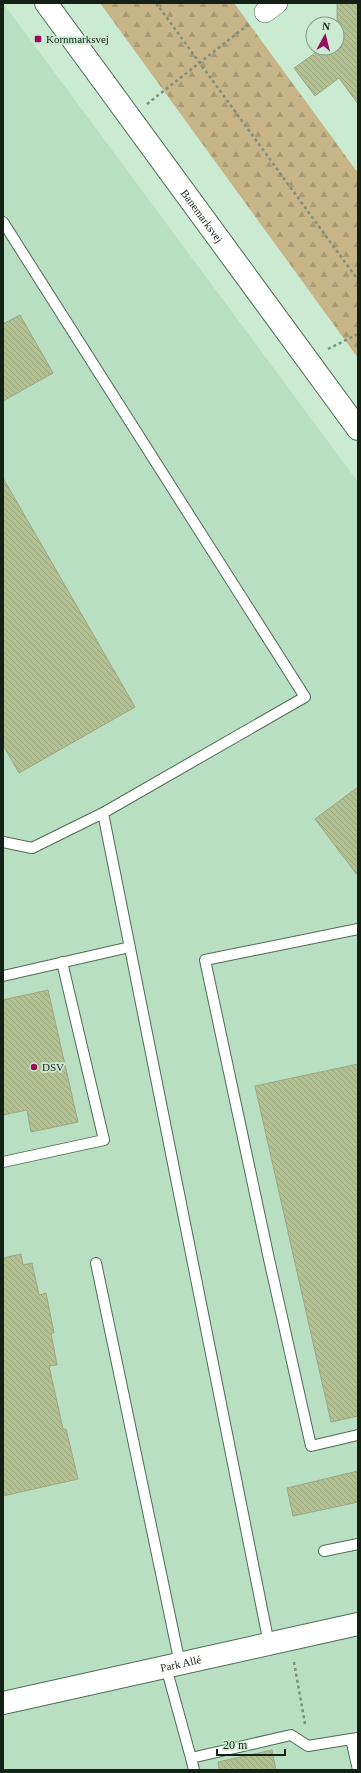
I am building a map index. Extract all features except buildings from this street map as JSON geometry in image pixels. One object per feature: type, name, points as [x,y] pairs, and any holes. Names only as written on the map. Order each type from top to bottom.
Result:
[{"type":"street","name":"Banemarksvej","points":[[46,3],[358,429]]},
{"type":"street","name":"Park Allé","points":[[3,1703],[358,1624]]},
{"type":"lane","points":[[3,222],[305,697],[103,812],[32,848],[3,842]]},
{"type":"lane","points":[[103,812],[269,1644]]},
{"type":"lane","points":[[358,929],[205,960],[267,1251],[311,1446],[358,1435]]},
{"type":"lane","points":[[3,976],[130,947]]},
{"type":"lane","points":[[3,1162],[104,1140],[62,962]]},
{"type":"lane","points":[[96,1262],[194,1770]]},
{"type":"lane","points":[[324,1551],[358,1544]]},
{"type":"lane","points":[[191,1758],[291,1735],[308,1746],[354,1738],[358,1770]]},
{"type":"path","points":[[156,3],[358,280]]},
{"type":"path","points":[[130,117],[271,7]]},
{"type":"path","points":[[306,359],[358,334]]},
{"type":"path","points":[[290,1640],[306,1729],[291,1735]]},
{"type":"shaded area","points":[[3,3],[358,482],[358,1770],[3,1770]]},
{"type":"green space","points":[[100,3],[234,3],[358,173],[358,358]]},
{"type":"place","name":"Kornmarksvej","points":[[38,39]]},
{"type":"place","name":"DSV","points":[[34,1067]]}]
